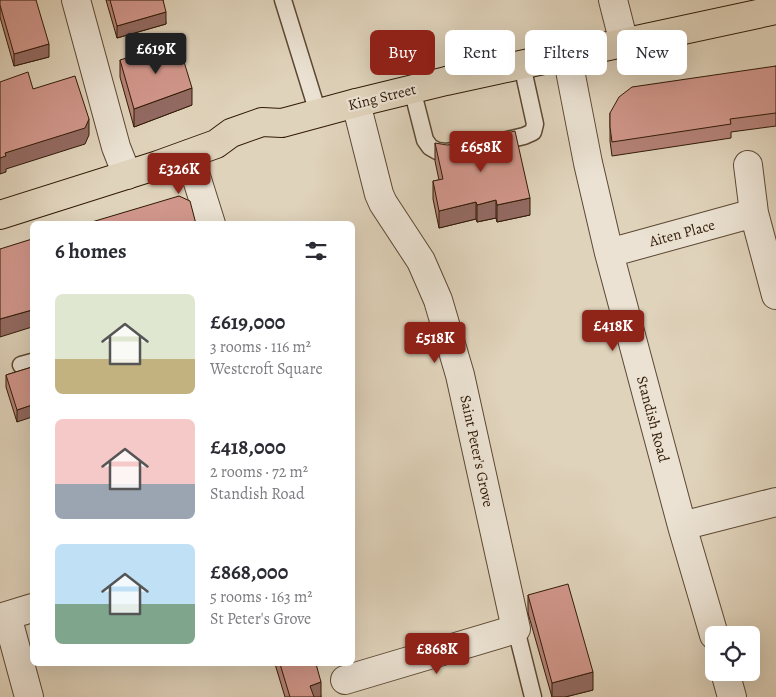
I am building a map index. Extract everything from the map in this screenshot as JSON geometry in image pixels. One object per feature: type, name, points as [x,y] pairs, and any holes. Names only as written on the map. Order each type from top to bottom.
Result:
[{"type":"main road","name":"King Street","points":[[684,30],[776,10]]},
{"type":"main road","name":"King Street","points":[[0,215],[189,154],[216,144],[231,133],[262,122],[282,123],[412,89],[525,64]]},
{"type":"street","points":[[76,0],[116,147],[127,175]]},
{"type":"street","points":[[613,0],[621,30]]},
{"type":"street","name":"Standish Road","points":[[571,75],[588,163],[609,253],[682,526],[711,626]]},
{"type":"street","name":"Saint Peter's Grove","points":[[356,103],[379,194],[421,260],[438,300],[460,375],[516,629]]},
{"type":"street","points":[[189,154],[210,221]]},
{"type":"street","points":[[748,165],[754,213],[776,295]]},
{"type":"street","name":"Aiten Place","points":[[609,253],[754,213]]},
{"type":"street","points":[[682,526],[776,502]]},
{"type":"street","points":[[13,614],[29,697]]},
{"type":"street","points":[[345,680],[516,629]]},
{"type":"street","points":[[728,681],[732,697]]},
{"type":"lane","points":[[284,0],[318,113]]},
{"type":"lane","points":[[412,89],[425,140],[430,147],[437,151],[446,152],[473,148],[524,136],[533,132],[534,124],[522,65]]},
{"type":"lane","name":"Saint Peter's Grove","points":[[516,629],[533,697]]},
{"type":"building","points":[[0,0],[36,0],[49,44],[14,54]]},
{"type":"building","points":[[110,0],[163,0],[166,12],[117,26]]},
{"type":"building","points":[[178,42],[192,88],[134,109],[120,60]]},
{"type":"building","points":[[776,66],[776,113],[730,119],[731,124],[612,142],[610,113],[619,97],[632,87]]},
{"type":"building","points":[[28,72],[33,89],[75,76],[89,119],[85,128],[5,153],[6,156],[0,158],[0,82]]},
{"type":"building","points":[[515,131],[530,198],[497,205],[496,200],[477,205],[476,202],[439,211],[433,181],[443,179],[435,143],[447,145],[469,142]]},
{"type":"building","points":[[179,196],[190,201],[195,221],[95,221]]},
{"type":"building","points":[[30,240],[30,311],[0,319],[0,249]]},
{"type":"building","points":[[30,368],[30,406],[17,410],[6,375]]},
{"type":"building","points":[[568,584],[593,672],[552,683],[528,595]]},
{"type":"building","points":[[281,666],[317,666],[321,682],[310,686],[314,697],[290,697]]}]
